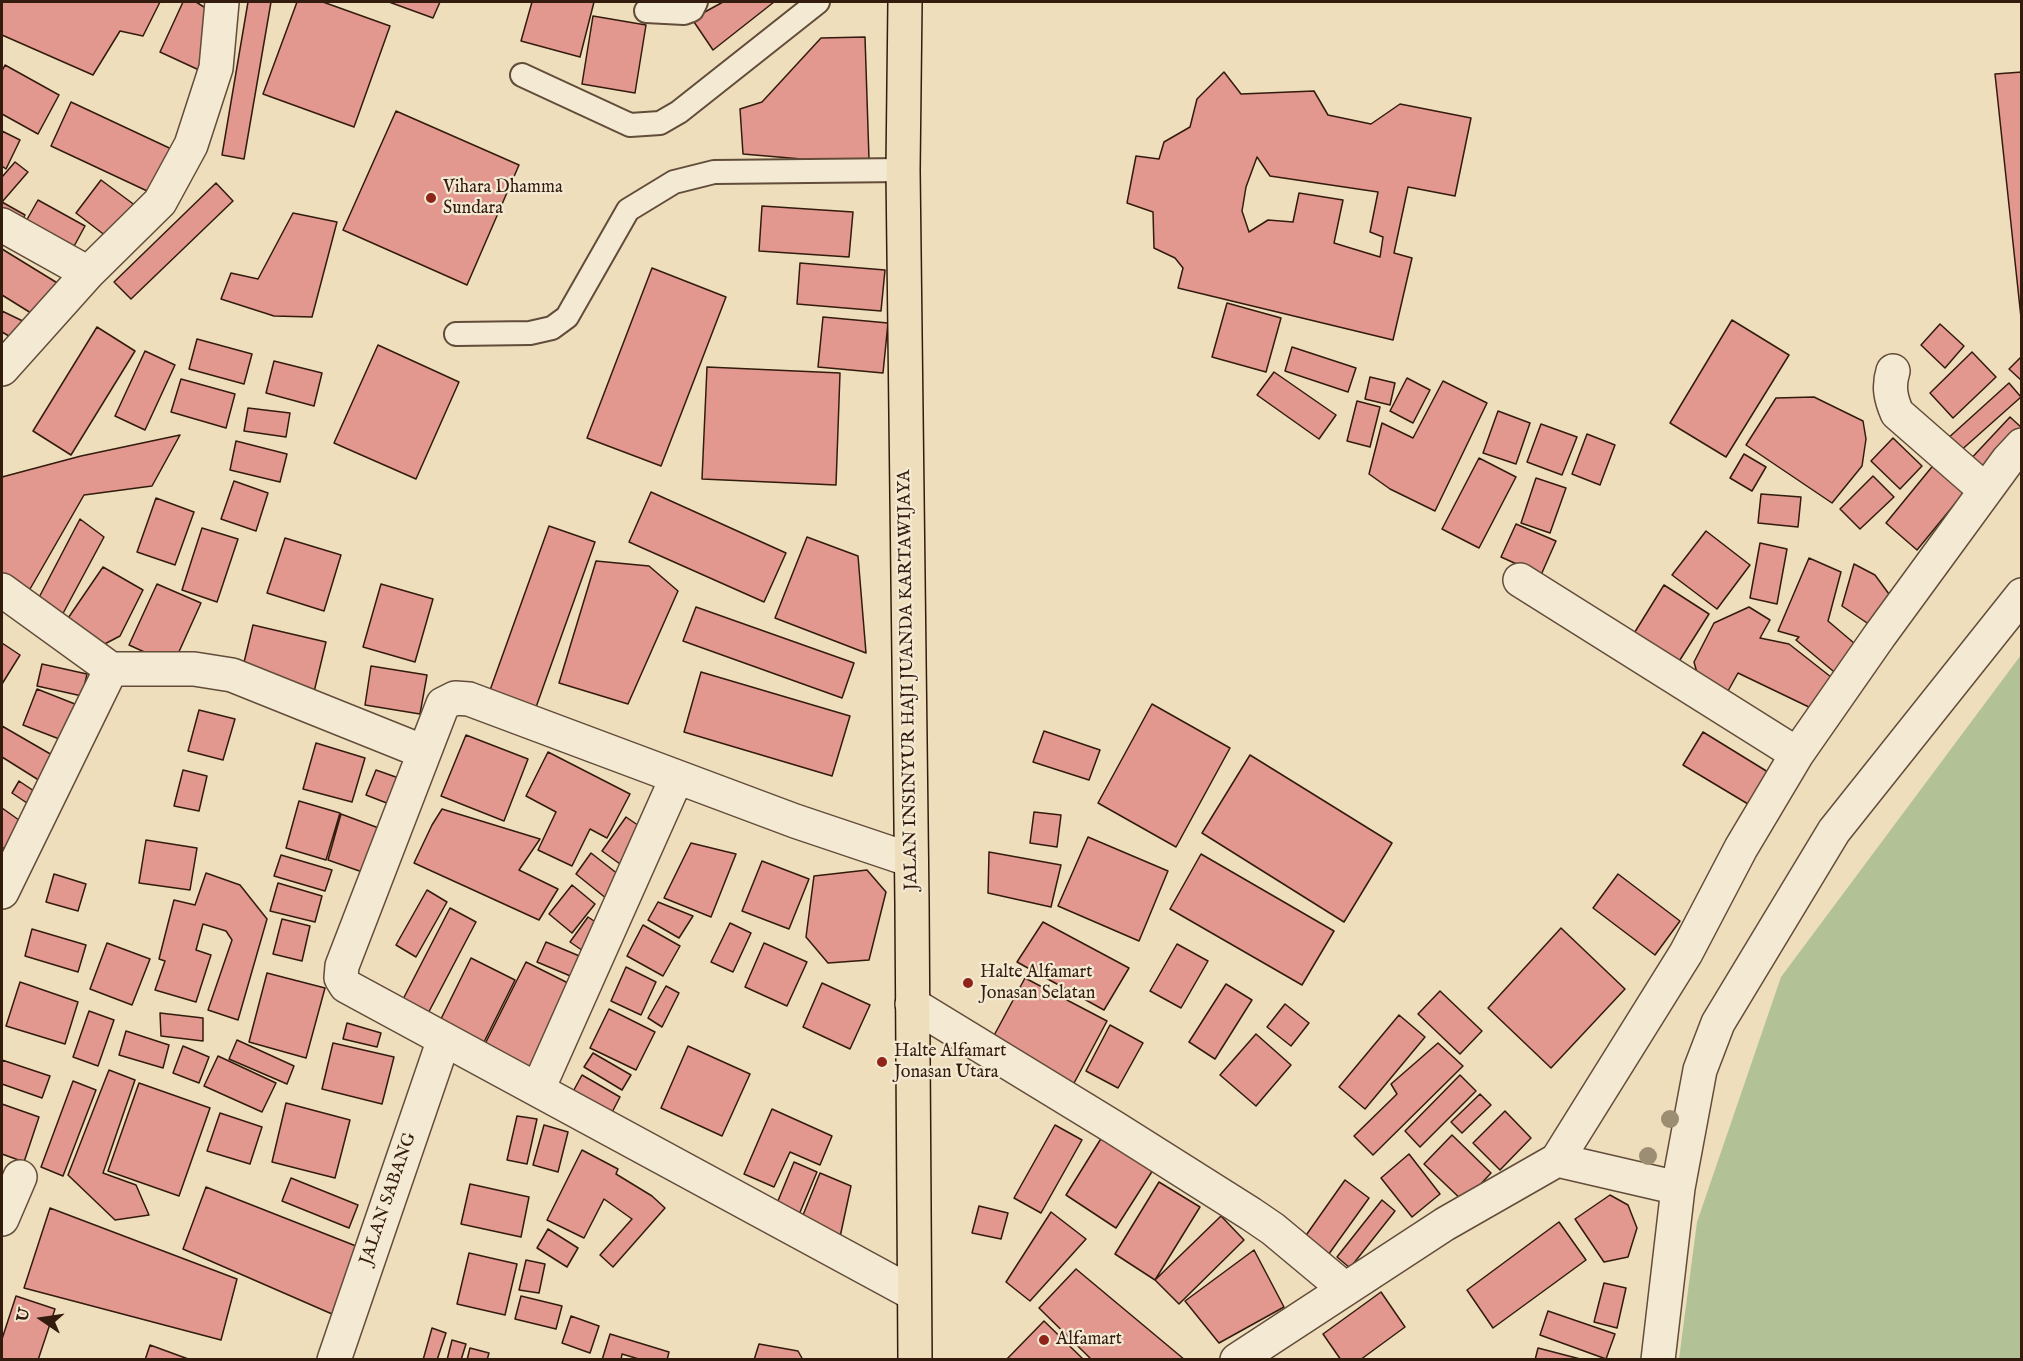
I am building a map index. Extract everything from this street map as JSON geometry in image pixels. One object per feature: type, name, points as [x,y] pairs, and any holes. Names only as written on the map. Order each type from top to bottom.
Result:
[{"type":"main road","name":"JALAN INSINYUR HAJI JUANDA KARTAWIJAYA","points":[[905,2],[903,170],[915,1359]]},
{"type":"street","points":[[2,369],[88,273],[160,202],[190,146],[216,68],[222,2]]},
{"type":"street","points":[[2,225],[88,273]]},
{"type":"street","points":[[1893,371],[1890,379],[1890,396],[1896,413],[1985,490]]},
{"type":"street","points":[[1237,1359],[1445,1224],[1557,1160],[1686,953],[1742,848],[1797,754],[1880,634],[1985,490],[2022,445]]},
{"type":"street","points":[[1520,580],[1797,754]]},
{"type":"street","points":[[2,590],[111,669],[194,669],[232,675],[424,752]]},
{"type":"street","points":[[1658,1359],[1678,1188],[1700,1070],[1718,1023],[1834,831],[2022,595]]},
{"type":"street","points":[[2,892],[111,669]]},
{"type":"street","points":[[911,860],[795,821],[469,699],[455,698],[443,704],[342,966],[341,978],[346,986],[914,1294]]},
{"type":"street","points":[[538,1089],[677,777]]},
{"type":"street","points":[[912,1004],[1251,1214],[1273,1229],[1345,1289]]},
{"type":"street","name":"JALAN SABANG","points":[[334,1359],[444,1039]]},
{"type":"street","points":[[1557,1160],[1678,1188]]},
{"type":"street","points":[[2,1219],[20,1177]]},
{"type":"lane","points":[[646,11],[684,13],[692,10],[696,2]]},
{"type":"lane","points":[[522,75],[630,124],[660,123],[679,112],[818,2]]},
{"type":"lane","points":[[456,334],[530,333],[552,328],[567,317],[628,210],[674,182],[714,172],[903,170]]},
{"type":"green space","points":[[2021,655],[2021,1359],[1679,1359],[1697,1222],[1781,977]]},
{"type":"building","points":[[2,2],[160,2],[143,36],[120,31],[93,75],[2,35]]},
{"type":"building","points":[[183,2],[196,2],[212,12],[199,70],[160,52]]},
{"type":"building","points":[[248,2],[271,2],[244,159],[222,155]]},
{"type":"building","points":[[297,2],[323,2],[390,26],[354,127],[263,94]]},
{"type":"building","points":[[389,2],[440,2],[433,18]]},
{"type":"building","points":[[532,2],[594,2],[580,57],[521,41]]},
{"type":"building","points":[[723,2],[774,2],[713,50],[692,19]]},
{"type":"building","points":[[593,16],[646,25],[635,93],[582,84]]},
{"type":"building","points":[[865,37],[869,159],[825,161],[743,154],[740,109],[762,102],[821,38]]},
{"type":"building","points":[[5,65],[59,95],[38,134],[2,114],[2,71]]},
{"type":"building","points":[[1224,72],[1241,94],[1314,91],[1328,115],[1371,124],[1400,104],[1471,118],[1455,196],[1408,187],[1394,253],[1412,258],[1393,340],[1178,288],[1183,268],[1175,258],[1154,248],[1153,212],[1127,203],[1136,156],[1159,159],[1164,142],[1190,127],[1197,99]],"holes":[[[1257,157],[1270,176],[1378,192],[1370,232],[1383,237],[1380,257],[1334,243],[1343,200],[1299,193],[1293,222],[1268,220],[1249,232],[1242,211],[1246,187]]]},
{"type":"building","points":[[2022,72],[2022,327],[1995,74]]},
{"type":"building","points":[[71,102],[180,153],[160,197],[51,146]]},
{"type":"building","name":"Vihara Dhamma Sundara","points":[[396,111],[519,165],[467,285],[343,230]]},
{"type":"building","points":[[2,131],[20,140],[6,169],[2,166]]},
{"type":"building","points":[[15,162],[28,172],[2,202],[2,177]]},
{"type":"building","points":[[101,180],[140,209],[115,243],[76,213]]},
{"type":"building","points":[[216,183],[233,201],[131,299],[114,282]]},
{"type":"building","points":[[38,200],[85,226],[72,250],[25,223]]},
{"type":"building","points":[[2,202],[25,215],[18,229],[2,220]]},
{"type":"building","points":[[762,206],[853,212],[849,257],[759,251]]},
{"type":"building","points":[[293,213],[337,222],[312,317],[274,316],[221,299],[231,273],[258,279]]},
{"type":"building","points":[[2,249],[59,284],[39,318],[2,295]]},
{"type":"building","points":[[800,263],[885,270],[881,311],[797,304]]},
{"type":"building","points":[[652,268],[726,297],[661,466],[587,438]]},
{"type":"building","points":[[1227,303],[1281,318],[1266,372],[1212,357]]},
{"type":"building","points":[[2,311],[31,325],[21,343],[2,332]]},
{"type":"building","points":[[823,317],[888,323],[883,373],[818,367]]},
{"type":"building","points":[[1732,320],[1789,355],[1726,457],[1670,423]]},
{"type":"building","points":[[1940,324],[1964,346],[1945,368],[1921,345]]},
{"type":"building","points":[[97,327],[135,351],[71,455],[33,431]]},
{"type":"building","points":[[197,339],[252,354],[244,384],[189,369]]},
{"type":"building","points":[[378,345],[459,382],[416,479],[334,443]]},
{"type":"building","points":[[1292,347],[1356,368],[1348,392],[1285,371]]},
{"type":"building","points":[[145,351],[175,365],[145,430],[115,416]]},
{"type":"building","points":[[1972,352],[1996,377],[1953,418],[1930,393]]},
{"type":"building","points":[[2022,356],[2022,381],[2009,369]]},
{"type":"building","points":[[274,361],[322,373],[314,406],[266,393]]},
{"type":"building","points":[[707,367],[840,373],[836,485],[702,479]]},
{"type":"building","points":[[1274,372],[1336,415],[1319,439],[1257,395]]},
{"type":"building","points":[[1370,377],[1395,383],[1390,405],[1365,399]]},
{"type":"building","points":[[1407,378],[1430,390],[1413,423],[1390,411]]},
{"type":"building","points":[[181,379],[235,394],[226,428],[171,412]]},
{"type":"building","points":[[1443,381],[1487,403],[1435,511],[1390,489],[1369,474],[1382,423],[1413,438]]},
{"type":"building","points":[[2009,383],[2021,397],[1958,453],[1946,440]]},
{"type":"building","points":[[1814,397],[1863,421],[1866,439],[1862,466],[1832,503],[1746,445],[1776,398]]},
{"type":"building","points":[[1357,401],[1380,407],[1370,447],[1347,441]]},
{"type":"building","points":[[248,408],[290,413],[286,437],[244,431]]},
{"type":"building","points":[[1498,411],[1530,423],[1516,464],[1483,453]]},
{"type":"building","points":[[2010,417],[2022,428],[2022,441],[1984,482],[1966,464]]},
{"type":"building","points":[[1541,424],[1577,437],[1562,475],[1527,462]]},
{"type":"building","points":[[1587,434],[1615,445],[1600,485],[1572,474]]},
{"type":"building","points":[[180,435],[152,486],[84,495],[26,596],[2,581],[2,477],[81,456]]},
{"type":"building","points":[[1893,438],[1922,466],[1900,489],[1871,461]]},
{"type":"building","points":[[236,441],[287,454],[280,482],[230,470]]},
{"type":"building","points":[[1744,454],[1766,467],[1752,491],[1730,478]]},
{"type":"building","points":[[1940,457],[1972,483],[1917,550],[1886,523]]},
{"type":"building","points":[[1479,458],[1516,477],[1479,548],[1442,529]]},
{"type":"building","points":[[1873,476],[1894,497],[1860,529],[1840,509]]},
{"type":"building","points":[[1536,478],[1566,488],[1550,533],[1521,523]]},
{"type":"building","points":[[234,481],[268,493],[256,531],[221,519]]},
{"type":"building","points":[[651,492],[786,553],[764,602],[629,542]]},
{"type":"building","points":[[1761,494],[1801,497],[1798,527],[1758,523]]},
{"type":"building","points":[[156,498],[194,512],[175,565],[137,552]]},
{"type":"building","points":[[80,519],[104,537],[60,619],[34,607]]},
{"type":"building","points":[[1516,524],[1556,541],[1541,575],[1501,557]]},
{"type":"building","points":[[549,526],[595,542],[535,710],[489,693]]},
{"type":"building","points":[[202,528],[238,539],[217,602],[182,590]]},
{"type":"building","points":[[1706,531],[1750,565],[1717,609],[1672,575]]},
{"type":"building","points":[[807,537],[858,556],[866,653],[775,618]]},
{"type":"building","points":[[285,538],[341,555],[324,611],[267,593]]},
{"type":"building","points":[[1760,543],[1787,549],[1777,604],[1750,598]]},
{"type":"building","points":[[1809,558],[1841,572],[1828,621],[1861,649],[1839,676],[1796,640],[1799,637],[1778,631]]},
{"type":"building","points":[[596,561],[649,566],[678,591],[628,704],[559,683]]},
{"type":"building","points":[[1854,564],[1875,575],[1889,594],[1876,629],[1842,606]]},
{"type":"building","points":[[103,567],[143,590],[120,636],[95,649],[62,627]]},
{"type":"building","points":[[157,584],[201,603],[173,665],[129,645]]},
{"type":"building","points":[[381,584],[433,599],[415,662],[363,647]]},
{"type":"building","points":[[1664,585],[1709,614],[1678,663],[1633,635]]},
{"type":"building","points":[[696,607],[854,663],[842,698],[683,641]]},
{"type":"building","points":[[1749,607],[1770,620],[1760,638],[1789,644],[1831,677],[1813,709],[1738,673],[1723,700],[1701,687],[1694,662],[1714,623]]},
{"type":"building","points":[[253,625],[326,642],[314,692],[241,675]]},
{"type":"building","points":[[2,643],[20,655],[2,684]]},
{"type":"building","points":[[42,664],[87,674],[82,696],[37,686]]},
{"type":"building","points":[[371,666],[427,675],[420,714],[365,705]]},
{"type":"building","points":[[701,672],[850,716],[832,776],[684,732]]},
{"type":"building","points":[[37,689],[80,706],[67,742],[23,725]]},
{"type":"building","points":[[1152,704],[1230,748],[1176,847],[1098,803]]},
{"type":"building","points":[[199,710],[235,719],[223,760],[188,751]]},
{"type":"building","points":[[2,726],[59,759],[45,784],[2,757]]},
{"type":"building","points":[[1044,731],[1100,750],[1089,780],[1033,762]]},
{"type":"building","points":[[1703,732],[1768,772],[1748,804],[1683,765]]},
{"type":"building","points":[[466,735],[528,759],[504,821],[441,796]]},
{"type":"building","points":[[316,743],[365,758],[352,802],[303,789]]},
{"type":"building","points":[[548,752],[630,794],[607,838],[590,829],[572,866],[538,850],[556,812],[526,796]]},
{"type":"building","points":[[1250,755],[1392,843],[1344,922],[1202,833]]},
{"type":"building","points":[[183,770],[207,776],[199,811],[174,806]]},
{"type":"building","points":[[376,770],[407,781],[397,807],[366,795]]},
{"type":"building","points":[[19,781],[40,795],[33,807],[12,793]]},
{"type":"building","points":[[299,801],[340,813],[326,860],[286,848]]},
{"type":"building","points":[[2,808],[26,825],[8,851],[2,847]]},
{"type":"building","points":[[442,809],[540,839],[519,870],[558,889],[539,920],[414,863]]},
{"type":"building","points":[[1034,812],[1061,815],[1057,847],[1030,843]]},
{"type":"building","points":[[341,814],[384,830],[368,874],[328,860]]},
{"type":"building","points":[[626,817],[651,834],[627,869],[602,851]]},
{"type":"building","points":[[1088,837],[1168,871],[1139,941],[1058,906]]},
{"type":"building","points":[[146,840],[197,848],[190,890],[139,883]]},
{"type":"building","points":[[691,843],[736,854],[711,917],[664,898]]},
{"type":"building","points":[[989,852],[1061,865],[1051,907],[988,893]]},
{"type":"building","points":[[591,853],[628,882],[612,903],[576,874]]},
{"type":"building","points":[[1201,854],[1334,931],[1302,985],[1170,909]]},
{"type":"building","points":[[281,855],[332,870],[325,891],[274,876]]},
{"type":"building","points":[[762,861],[809,879],[789,929],[742,911]]},
{"type":"building","points":[[867,870],[886,892],[869,960],[828,963],[806,937],[814,876]]},
{"type":"building","points":[[206,873],[240,885],[267,919],[238,1020],[208,1010],[232,940],[226,931],[203,924],[196,950],[211,955],[196,1002],[155,990],[165,961],[159,959],[174,900],[195,905]]},
{"type":"building","points":[[54,874],[86,884],[78,911],[46,902]]},
{"type":"building","points":[[1618,874],[1680,921],[1655,955],[1593,908]]},
{"type":"building","points":[[278,883],[322,896],[315,922],[270,911]]},
{"type":"building","points":[[572,885],[595,904],[572,933],[549,914]]},
{"type":"building","points":[[427,890],[447,902],[416,957],[396,945]]},
{"type":"building","points":[[658,902],[693,916],[679,938],[648,920]]},
{"type":"building","points":[[450,908],[476,922],[423,1023],[398,1009]]},
{"type":"building","points":[[588,917],[606,929],[589,955],[570,942]]},
{"type":"building","points":[[282,919],[310,926],[302,961],[273,954]]},
{"type":"building","points":[[1043,922],[1129,968],[1104,1010],[1017,962]]},
{"type":"building","points":[[730,923],[751,933],[733,972],[711,962]]},
{"type":"building","points":[[643,925],[680,946],[663,976],[627,956]]},
{"type":"building","points":[[1561,928],[1625,989],[1551,1068],[1488,1008]]},
{"type":"building","points":[[32,929],[86,945],[78,972],[25,956]]},
{"type":"building","points":[[546,942],[589,960],[580,980],[537,962]]},
{"type":"building","points":[[107,943],[150,959],[132,1005],[90,989]]},
{"type":"building","points":[[764,943],[807,962],[787,1006],[745,987]]},
{"type":"building","points":[[1177,944],[1208,961],[1181,1008],[1150,991]]},
{"type":"building","points":[[471,958],[515,980],[481,1048],[437,1027]]},
{"type":"building","points":[[526,962],[580,989],[534,1079],[481,1052]]},
{"type":"building","points":[[626,967],[656,982],[641,1015],[611,1001]]},
{"type":"building","points":[[267,973],[325,988],[306,1058],[249,1042]]},
{"type":"building","points":[[1025,978],[1107,1021],[1073,1085],[991,1041]]},
{"type":"building","points":[[20,982],[78,1002],[65,1044],[6,1026]]},
{"type":"building","points":[[822,983],[870,1005],[850,1049],[803,1027]]},
{"type":"building","points":[[1226,984],[1252,1000],[1215,1059],[1189,1042]]},
{"type":"building","points":[[666,986],[679,993],[662,1027],[648,1018]]},
{"type":"building","points":[[1440,991],[1482,1031],[1460,1054],[1418,1014]]},
{"type":"building","points":[[1285,1004],[1309,1023],[1291,1046],[1267,1027]]},
{"type":"building","points":[[609,1009],[655,1032],[636,1070],[590,1048]]},
{"type":"building","points":[[89,1011],[114,1020],[98,1066],[73,1057]]},
{"type":"building","points":[[160,1013],[203,1018],[203,1041],[161,1036]]},
{"type":"building","points":[[1399,1015],[1425,1037],[1365,1109],[1339,1087]]},
{"type":"building","points":[[347,1023],[381,1033],[377,1047],[343,1039]]},
{"type":"building","points":[[1110,1025],[1143,1043],[1118,1088],[1086,1071]]},
{"type":"building","points":[[126,1031],[169,1045],[163,1068],[119,1055]]},
{"type":"building","points":[[1256,1034],[1291,1065],[1256,1106],[1220,1075]]},
{"type":"building","points":[[237,1040],[294,1066],[287,1084],[229,1059]]},
{"type":"building","points":[[333,1043],[394,1057],[382,1104],[322,1089]]},
{"type":"building","points":[[1438,1043],[1463,1066],[1373,1155],[1354,1136],[1397,1094],[1391,1084]]},
{"type":"building","points":[[183,1046],[209,1057],[199,1083],[173,1073]]},
{"type":"building","points":[[688,1046],[750,1074],[722,1136],[661,1108]]},
{"type":"building","points":[[593,1053],[631,1075],[622,1090],[584,1067]]},
{"type":"building","points":[[218,1056],[276,1083],[262,1112],[204,1086]]},
{"type":"building","points":[[2,1060],[50,1076],[42,1098],[2,1084]]},
{"type":"building","points":[[109,1070],[135,1080],[103,1173],[136,1185],[149,1215],[115,1220],[68,1175]]},
{"type":"building","points":[[582,1075],[620,1097],[608,1120],[569,1099]]},
{"type":"building","points":[[1460,1075],[1476,1091],[1420,1147],[1405,1131]]},
{"type":"building","points":[[73,1081],[96,1090],[63,1176],[41,1167]]},
{"type":"building","points":[[139,1083],[210,1108],[179,1196],[108,1171]]},
{"type":"building","points":[[1480,1094],[1491,1105],[1462,1133],[1451,1122]]},
{"type":"building","points":[[286,1103],[350,1120],[335,1178],[272,1162]]},
{"type":"building","points":[[2,1104],[39,1117],[24,1162],[2,1154]]},
{"type":"building","points":[[772,1109],[832,1136],[820,1165],[790,1152],[774,1187],[744,1174]]},
{"type":"building","points":[[1505,1111],[1531,1138],[1500,1170],[1473,1143]]},
{"type":"building","points":[[220,1113],[262,1127],[250,1164],[207,1151]]},
{"type":"building","points":[[517,1116],[537,1119],[527,1164],[507,1160]]},
{"type":"building","points":[[544,1125],[568,1132],[558,1172],[533,1165]]},
{"type":"building","points":[[1055,1125],[1082,1140],[1041,1213],[1014,1198]]},
{"type":"building","points":[[1452,1135],[1491,1173],[1464,1202],[1424,1164]]},
{"type":"building","points":[[1102,1137],[1153,1170],[1116,1228],[1066,1195]]},
{"type":"building","points":[[582,1150],[618,1169],[616,1174],[652,1196],[665,1208],[613,1267],[600,1255],[632,1219],[604,1199],[584,1238],[547,1220]]},
{"type":"building","points":[[1409,1154],[1440,1194],[1412,1217],[1381,1178]]},
{"type":"building","points":[[794,1162],[817,1172],[798,1217],[775,1208]]},
{"type":"building","points":[[820,1173],[851,1186],[840,1237],[801,1220]]},
{"type":"building","points":[[291,1178],[358,1205],[349,1228],[282,1201]]},
{"type":"building","points":[[1345,1180],[1369,1198],[1326,1258],[1302,1241]]},
{"type":"building","points":[[1159,1182],[1200,1207],[1155,1280],[1115,1254]]},
{"type":"building","points":[[470,1184],[529,1197],[521,1237],[461,1224]]},
{"type":"building","points":[[206,1187],[356,1246],[332,1314],[183,1249]]},
{"type":"building","points":[[1610,1195],[1628,1205],[1637,1228],[1628,1257],[1604,1262],[1575,1219]]},
{"type":"building","points":[[1382,1200],[1395,1211],[1350,1268],[1337,1257]]},
{"type":"building","points":[[979,1206],[1008,1213],[1001,1239],[972,1233]]},
{"type":"building","points":[[50,1208],[237,1279],[221,1340],[24,1288]]},
{"type":"building","points":[[1051,1212],[1086,1239],[1030,1301],[1006,1282]]},
{"type":"building","points":[[1221,1216],[1244,1240],[1179,1304],[1155,1280]]},
{"type":"building","points":[[1559,1222],[1586,1260],[1493,1328],[1467,1290]]},
{"type":"building","points":[[548,1229],[578,1248],[567,1267],[537,1248]]},
{"type":"building","points":[[1254,1250],[1284,1307],[1219,1343],[1185,1301]]},
{"type":"building","points":[[469,1253],[517,1264],[505,1315],[457,1304]]},
{"type":"building","points":[[526,1260],[545,1264],[539,1293],[519,1290]]},
{"type":"building","points":[[1076,1269],[1185,1360],[1092,1360],[1039,1308]]},
{"type":"building","points":[[1604,1283],[1626,1288],[1617,1328],[1594,1322]]},
{"type":"building","points":[[1381,1292],[1405,1327],[1360,1360],[1341,1360],[1323,1334]]},
{"type":"building","points":[[16,1296],[55,1309],[38,1360],[2,1360],[2,1339]]},
{"type":"building","points":[[521,1296],[562,1306],[556,1329],[515,1319]]},
{"type":"building","points":[[1548,1311],[1615,1334],[1606,1359],[1540,1335]]},
{"type":"building","points":[[571,1316],[599,1326],[590,1353],[562,1343]]},
{"type":"building","name":"Alfamart","points":[[1044,1321],[1084,1360],[1006,1360]]},
{"type":"building","points":[[432,1328],[446,1333],[437,1360],[423,1360]]},
{"type":"building","points":[[610,1334],[669,1352],[667,1360],[642,1360],[622,1354],[621,1360],[602,1360]]},
{"type":"building","points":[[452,1340],[466,1344],[461,1360],[447,1360]]},
{"type":"building","points":[[759,1344],[798,1351],[803,1360],[754,1360]]},
{"type":"building","points":[[150,1345],[191,1360],[145,1360]]},
{"type":"building","points":[[470,1348],[489,1353],[487,1360],[467,1360]]},
{"type":"building","points":[[1538,1348],[1584,1360],[1535,1360]]},
{"type":"place","name":"Vihara Dhamma Sundara","points":[[431,198]]},
{"type":"place","name":"Halte Alfamart Jonasan Selatan","points":[[968,983]]},
{"type":"place","name":"Halte Alfamart Jonasan Utara","points":[[882,1062]]},
{"type":"place","name":"Alfamart","points":[[1044,1340]]}]
